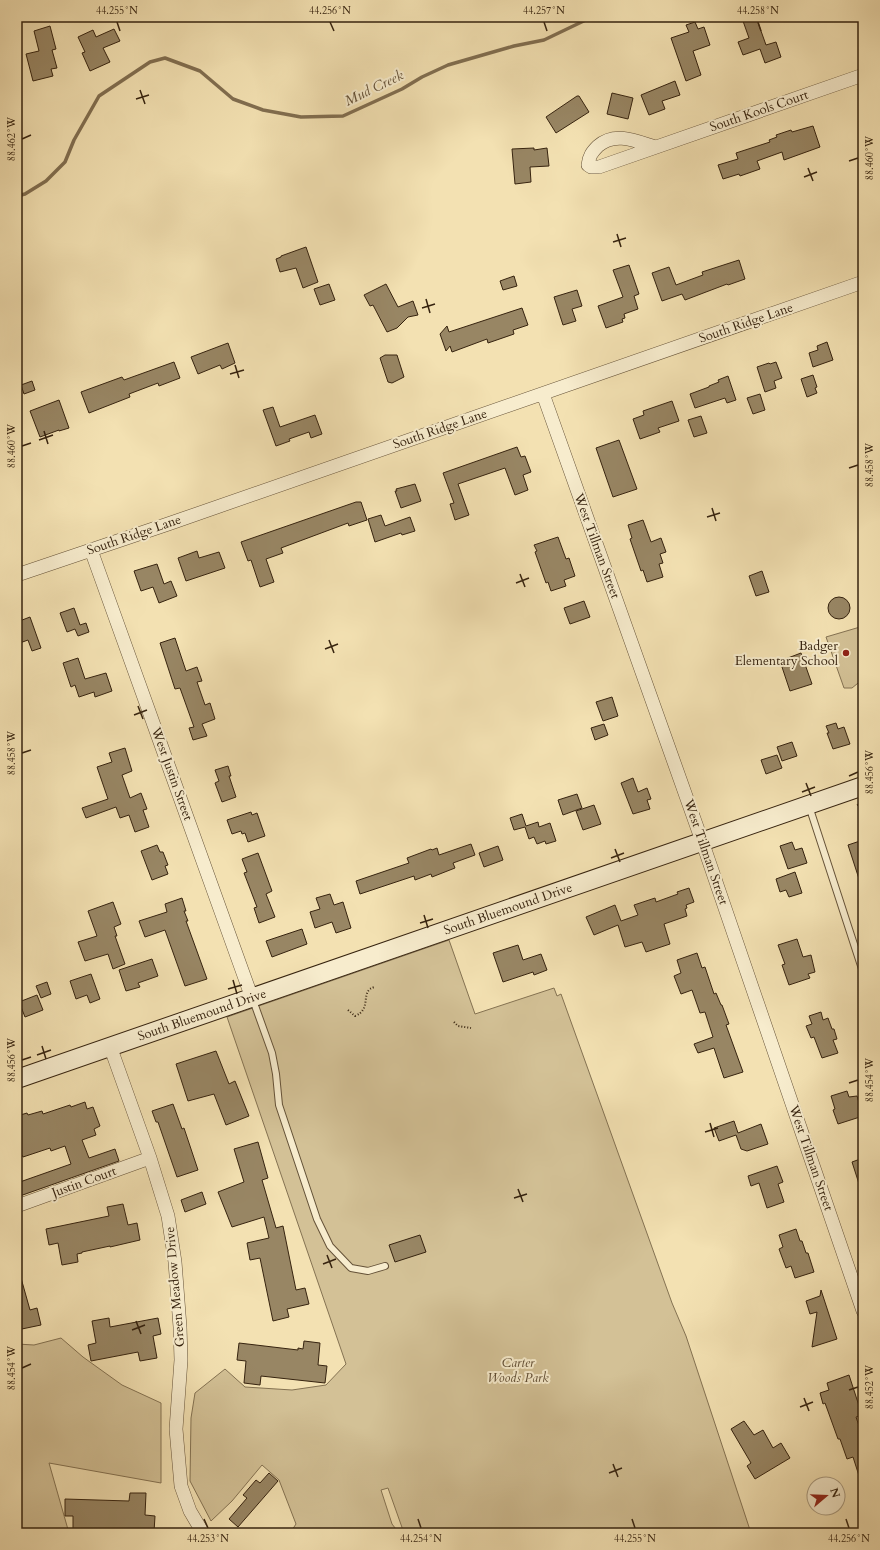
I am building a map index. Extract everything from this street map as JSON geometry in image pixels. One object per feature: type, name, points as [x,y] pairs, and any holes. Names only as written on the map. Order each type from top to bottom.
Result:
[{"type":"main road","name":"South Bluemound Drive","points":[[17,1079],[863,786]]},
{"type":"street","name":"South Kools Court","points":[[655,147],[863,75]]},
{"type":"street","name":"South Ridge Lane","points":[[17,575],[863,282]]},
{"type":"street","name":"West Tillman Street","points":[[543,394],[702,842],[863,1312]]},
{"type":"street","name":"West Justin Street","points":[[91,550],[252,998]]},
{"type":"street","name":"Green Meadow Drive","points":[[110,1046],[150,1158],[168,1216],[175,1262],[180,1327],[181,1360],[176,1429],[181,1486],[190,1511],[203,1533]]},
{"type":"street","name":"Justin Court","points":[[17,1206],[150,1158]]},
{"type":"lane","points":[[809,805],[863,972]]},
{"type":"lane","points":[[252,998],[272,1053],[279,1105],[318,1219],[330,1246],[351,1268],[368,1271],[385,1266]]},
{"type":"path","points":[[348,1010],[355,1016],[360,1014],[366,1005],[367,991],[371,987],[375,987]]},
{"type":"path","points":[[454,1022],[458,1026],[470,1028]]},
{"type":"green space","points":[[860,627],[863,638],[863,679],[852,688],[844,688],[826,637]]},
{"type":"green space","name":"Carter Woods Park","points":[[449,940],[475,1014],[554,988],[557,996],[561,994],[672,1303],[686,1336],[751,1533],[404,1533],[388,1488],[381,1490],[392,1524],[399,1533],[290,1533],[296,1524],[279,1480],[262,1465],[232,1501],[211,1521],[190,1481],[191,1418],[195,1393],[225,1369],[245,1387],[292,1390],[326,1385],[346,1364],[227,1017]]},
{"type":"green space","points":[[61,1338],[83,1357],[122,1385],[161,1403],[161,1483],[49,1463],[69,1533],[17,1533],[17,1344],[34,1345]]},
{"type":"building","points":[[756,17],[766,45],[776,42],[781,57],[765,63],[760,49],[743,55],[738,42],[749,38],[743,21]]},
{"type":"building","points":[[695,22],[698,29],[704,27],[710,45],[693,51],[701,75],[686,81],[671,38],[689,32],[686,25]]},
{"type":"building","points":[[50,26],[56,49],[52,50],[57,68],[51,69],[53,76],[33,81],[26,54],[39,51],[34,31]]},
{"type":"building","points":[[114,29],[120,41],[103,48],[110,62],[90,71],[82,53],[85,52],[78,37],[93,30],[96,37]]},
{"type":"building","points":[[675,81],[680,95],[662,101],[665,109],[649,115],[641,95]]},
{"type":"building","points":[[612,93],[633,98],[628,119],[607,114]]},
{"type":"building","points":[[579,96],[589,112],[556,133],[546,117]]},
{"type":"building","points":[[813,126],[820,147],[784,160],[782,152],[757,161],[760,169],[740,176],[739,174],[723,179],[718,165],[738,159],[736,153],[770,142],[769,140],[777,137],[776,135],[791,130],[792,132]]},
{"type":"building","points":[[534,148],[534,150],[547,148],[549,166],[530,167],[531,182],[515,184],[512,149]]},
{"type":"building","points":[[306,247],[318,282],[303,288],[296,268],[280,272],[276,259]]},
{"type":"building","points":[[739,260],[745,279],[728,285],[727,284],[685,300],[682,294],[662,301],[652,273],[669,267],[676,285],[703,275],[702,272]]},
{"type":"building","points":[[629,265],[639,294],[634,296],[638,309],[624,314],[625,318],[622,319],[623,322],[606,328],[598,306],[623,297],[613,270]]},
{"type":"building","points":[[514,276],[517,286],[503,290],[500,281]]},
{"type":"building","points":[[329,284],[335,300],[320,305],[314,289]]},
{"type":"building","points":[[386,284],[398,307],[413,301],[418,315],[408,317],[397,328],[387,332],[373,305],[370,306],[364,295]]},
{"type":"building","points":[[577,290],[582,306],[572,309],[576,321],[563,325],[554,297]]},
{"type":"building","points":[[522,308],[528,325],[513,330],[514,334],[488,343],[487,339],[452,352],[450,346],[446,351],[440,334],[447,326],[449,332]]},
{"type":"building","points":[[827,342],[833,360],[813,367],[809,353],[818,350],[817,346]]},
{"type":"building","points":[[228,343],[235,363],[222,369],[220,365],[198,374],[191,357]]},
{"type":"building","points":[[385,355],[397,355],[404,377],[392,383],[388,382],[380,358]]},
{"type":"building","points":[[174,362],[180,378],[159,386],[158,383],[129,394],[130,397],[89,413],[81,392],[122,377],[124,380]]},
{"type":"building","points":[[776,362],[782,378],[774,381],[776,388],[765,392],[757,367]]},
{"type":"building","points":[[813,375],[817,387],[815,388],[817,393],[807,397],[801,379]]},
{"type":"building","points":[[728,376],[736,400],[727,403],[725,398],[695,408],[690,394],[709,387],[719,382],[718,380]]},
{"type":"building","points":[[32,381],[35,390],[24,394],[21,385]]},
{"type":"building","points":[[760,394],[765,410],[753,414],[747,398]]},
{"type":"building","points":[[59,400],[69,428],[40,437],[30,411]]},
{"type":"building","points":[[672,401],[679,421],[658,428],[660,432],[640,439],[633,419],[644,415],[643,411]]},
{"type":"building","points":[[273,407],[280,427],[315,415],[322,434],[311,438],[309,432],[289,439],[290,441],[276,446],[263,410]]},
{"type":"building","points":[[701,416],[707,433],[694,437],[688,420]]},
{"type":"building","points":[[619,440],[637,489],[613,497],[596,448]]},
{"type":"building","points":[[517,447],[521,457],[525,456],[531,472],[523,475],[528,490],[515,495],[505,468],[458,484],[469,515],[455,520],[450,504],[454,503],[443,473]]},
{"type":"building","points":[[415,484],[421,501],[401,508],[395,491],[397,491],[396,489]]},
{"type":"building","points":[[356,502],[361,502],[367,520],[349,526],[348,523],[281,548],[283,553],[266,559],[274,582],[260,587],[251,560],[248,561],[241,542]]},
{"type":"building","points":[[381,515],[385,526],[410,517],[415,531],[402,535],[401,533],[375,542],[368,519]]},
{"type":"building","points":[[643,520],[651,542],[661,538],[666,552],[660,554],[663,563],[659,564],[663,577],[647,582],[643,570],[641,571],[630,539],[632,538],[628,525]]},
{"type":"building","points":[[558,537],[566,559],[569,558],[575,576],[564,580],[566,586],[551,591],[548,582],[546,583],[534,545]]},
{"type":"building","points":[[197,551],[199,558],[219,552],[225,568],[186,581],[178,558]]},
{"type":"building","points":[[157,564],[164,584],[171,581],[177,596],[159,603],[153,587],[141,591],[134,571]]},
{"type":"building","points":[[762,571],[769,592],[756,596],[749,576]]},
{"type":"building","points":[[839,597],[847,600],[850,608],[847,616],[839,619],[831,616],[828,608],[831,600]]},
{"type":"building","points":[[584,601],[590,617],[570,624],[564,608]]},
{"type":"building","points":[[74,608],[80,625],[86,623],[89,632],[78,636],[75,629],[67,632],[60,613]]},
{"type":"building","points":[[30,617],[41,648],[32,651],[28,640],[17,644],[17,622]]},
{"type":"building","points":[[175,638],[186,671],[197,667],[202,681],[197,682],[205,705],[210,703],[215,719],[202,724],[207,736],[193,740],[189,728],[194,727],[180,688],[175,689],[160,643]]},
{"type":"building","points":[[801,653],[812,684],[790,691],[780,661]]},
{"type":"building","points":[[78,658],[85,679],[106,673],[112,691],[95,697],[94,692],[79,697],[75,685],[71,687],[63,663]]},
{"type":"building","points":[[612,697],[618,716],[603,721],[596,702]]},
{"type":"building","points":[[836,723],[838,729],[844,727],[850,744],[833,749],[826,726]]},
{"type":"building","points":[[604,724],[608,735],[595,740],[591,728]]},
{"type":"building","points":[[792,742],[797,756],[782,761],[777,747]]},
{"type":"building","points":[[125,748],[132,771],[122,775],[130,798],[141,793],[147,809],[143,810],[149,827],[135,832],[129,815],[120,818],[116,807],[86,818],[82,808],[108,799],[97,767],[112,762],[109,753]]},
{"type":"building","points":[[777,755],[782,768],[766,774],[761,760]]},
{"type":"building","points":[[228,766],[231,776],[229,776],[236,797],[222,802],[215,783],[219,781],[215,770]]},
{"type":"building","points":[[633,778],[638,792],[647,788],[651,799],[647,800],[650,809],[633,814],[621,783]]},
{"type":"building","points":[[577,794],[582,808],[563,815],[558,800]]},
{"type":"building","points":[[594,805],[601,824],[583,830],[576,811]]},
{"type":"building","points":[[251,812],[252,815],[257,813],[265,836],[248,842],[245,833],[242,834],[241,831],[232,834],[227,820]]},
{"type":"building","points":[[522,814],[526,826],[538,822],[539,827],[550,823],[556,841],[546,844],[545,841],[537,844],[534,837],[529,839],[525,827],[514,830],[510,818]]},
{"type":"building","points":[[863,840],[863,885],[861,885],[848,845]]},
{"type":"building","points":[[792,842],[795,850],[802,848],[807,863],[788,869],[780,846]]},
{"type":"building","points":[[471,844],[475,855],[453,863],[455,868],[432,877],[431,874],[415,880],[414,876],[360,894],[356,881],[409,863],[407,858],[437,848],[439,855]]},
{"type":"building","points":[[157,845],[160,852],[163,852],[168,865],[165,866],[168,874],[152,880],[141,851]]},
{"type":"building","points":[[498,846],[503,860],[484,867],[479,853]]},
{"type":"building","points":[[258,853],[272,891],[266,894],[275,917],[259,923],[254,908],[257,907],[244,873],[247,872],[242,859]]},
{"type":"building","points":[[795,872],[802,893],[789,897],[786,890],[780,892],[776,879]]},
{"type":"building","points":[[689,888],[694,902],[686,905],[687,908],[685,909],[687,916],[664,924],[670,944],[646,952],[642,942],[625,947],[618,925],[594,935],[586,917],[615,905],[621,921],[638,915],[634,905],[655,898],[656,902],[678,894],[677,892]]},
{"type":"building","points":[[330,894],[334,905],[343,902],[351,928],[336,933],[332,922],[315,928],[310,912],[320,909],[316,898]]},
{"type":"building","points":[[182,898],[186,911],[184,911],[188,921],[186,921],[207,979],[185,986],[165,930],[145,937],[139,921],[167,912],[165,904]]},
{"type":"building","points":[[113,902],[121,924],[114,927],[117,936],[115,936],[125,964],[113,969],[108,954],[85,961],[78,942],[97,936],[88,911]]},
{"type":"building","points":[[302,929],[307,944],[272,957],[266,941]]},
{"type":"building","points":[[797,939],[803,957],[811,955],[815,972],[808,974],[810,978],[789,985],[782,965],[785,964],[778,945]]},
{"type":"building","points":[[518,945],[523,960],[541,954],[547,970],[534,975],[533,972],[503,982],[493,953]]},
{"type":"building","points":[[697,953],[702,968],[705,967],[714,994],[716,993],[722,1005],[729,1024],[726,1025],[743,1072],[724,1078],[714,1048],[698,1053],[694,1044],[713,1037],[705,1012],[700,1013],[692,990],[681,994],[674,976],[681,973],[677,960]]},
{"type":"building","points":[[152,959],[158,976],[138,983],[140,987],[126,991],[119,970]]},
{"type":"building","points":[[91,974],[100,999],[90,1003],[87,995],[76,999],[70,981]]},
{"type":"building","points":[[47,982],[51,994],[41,998],[36,986]]},
{"type":"building","points":[[37,995],[43,1010],[25,1017],[19,1002]]},
{"type":"building","points":[[821,1012],[823,1020],[828,1018],[832,1029],[834,1029],[837,1039],[833,1040],[838,1053],[822,1058],[814,1037],[811,1038],[806,1026],[812,1024],[809,1016]]},
{"type":"building","points":[[216,1051],[229,1084],[235,1081],[249,1116],[226,1125],[214,1094],[188,1101],[176,1064]]},
{"type":"building","points":[[847,1091],[849,1097],[857,1096],[863,1116],[838,1124],[833,1110],[835,1109],[831,1096]]},
{"type":"building","points":[[85,1102],[87,1109],[93,1107],[100,1126],[94,1129],[96,1135],[82,1140],[89,1158],[115,1149],[119,1161],[17,1197],[17,1183],[71,1164],[65,1146],[51,1151],[50,1148],[23,1157],[22,1155],[17,1156],[17,1116],[42,1111],[43,1114],[70,1105],[71,1107]]},
{"type":"building","points":[[173,1104],[182,1129],[184,1128],[198,1170],[177,1177],[158,1122],[156,1122],[152,1111]]},
{"type":"building","points":[[734,1121],[738,1133],[761,1124],[768,1144],[747,1151],[741,1149],[736,1135],[719,1141],[714,1128]]},
{"type":"building","points":[[258,1142],[268,1178],[262,1180],[276,1228],[283,1226],[296,1290],[305,1288],[309,1304],[287,1309],[289,1317],[273,1321],[260,1258],[250,1260],[247,1243],[269,1238],[264,1217],[232,1227],[218,1192],[244,1182],[234,1149]]},
{"type":"building","points":[[863,1158],[863,1190],[861,1190],[852,1162]]},
{"type":"building","points":[[777,1166],[783,1182],[778,1184],[784,1202],[767,1208],[759,1183],[751,1186],[748,1176]]},
{"type":"building","points":[[202,1192],[206,1204],[185,1212],[181,1200]]},
{"type":"building","points":[[123,1204],[128,1225],[137,1223],[140,1240],[82,1252],[77,1254],[78,1262],[62,1265],[58,1243],[49,1245],[46,1229],[109,1216],[107,1207]]},
{"type":"building","points":[[796,1229],[806,1253],[808,1253],[814,1272],[795,1278],[791,1266],[786,1268],[779,1249],[783,1247],[779,1235]]},
{"type":"building","points":[[420,1235],[426,1252],[395,1262],[389,1245]]},
{"type":"building","points":[[17,1278],[21,1278],[30,1310],[37,1308],[41,1325],[17,1330]]},
{"type":"building","points":[[821,1290],[837,1339],[812,1347],[817,1312],[810,1314],[806,1301],[820,1296]]},
{"type":"building","points":[[109,1318],[110,1327],[158,1318],[161,1334],[153,1336],[157,1358],[140,1361],[138,1352],[91,1361],[88,1345],[96,1343],[92,1321]]},
{"type":"building","points":[[304,1341],[320,1343],[318,1365],[327,1366],[325,1383],[261,1376],[260,1385],[244,1383],[246,1361],[237,1360],[239,1343],[298,1350],[298,1348],[303,1349]]},
{"type":"building","points":[[849,1375],[862,1415],[856,1417],[863,1438],[863,1482],[861,1482],[853,1457],[847,1459],[825,1403],[823,1404],[820,1393],[829,1390],[827,1383]]},
{"type":"building","points":[[744,1421],[754,1435],[763,1430],[773,1448],[781,1443],[790,1458],[755,1479],[747,1466],[751,1463],[731,1429]]},
{"type":"building","points":[[269,1473],[278,1481],[238,1527],[229,1519],[247,1498],[243,1495],[256,1480],[260,1483]]},
{"type":"building","points":[[130,1493],[146,1493],[145,1515],[155,1516],[154,1532],[95,1530],[89,1531],[89,1533],[73,1533],[73,1516],[65,1516],[65,1499],[129,1501]]},
{"type":"waterway","name":"Mud Creek","points":[[17,196],[25,194],[46,181],[65,162],[74,140],[99,96],[150,62],[165,58],[200,71],[233,99],[263,110],[301,117],[343,116],[402,89],[422,77],[448,65],[514,46],[544,40],[592,17]]},
{"type":"place","name":"Badger Elementary School","points":[[846,653]]}]
